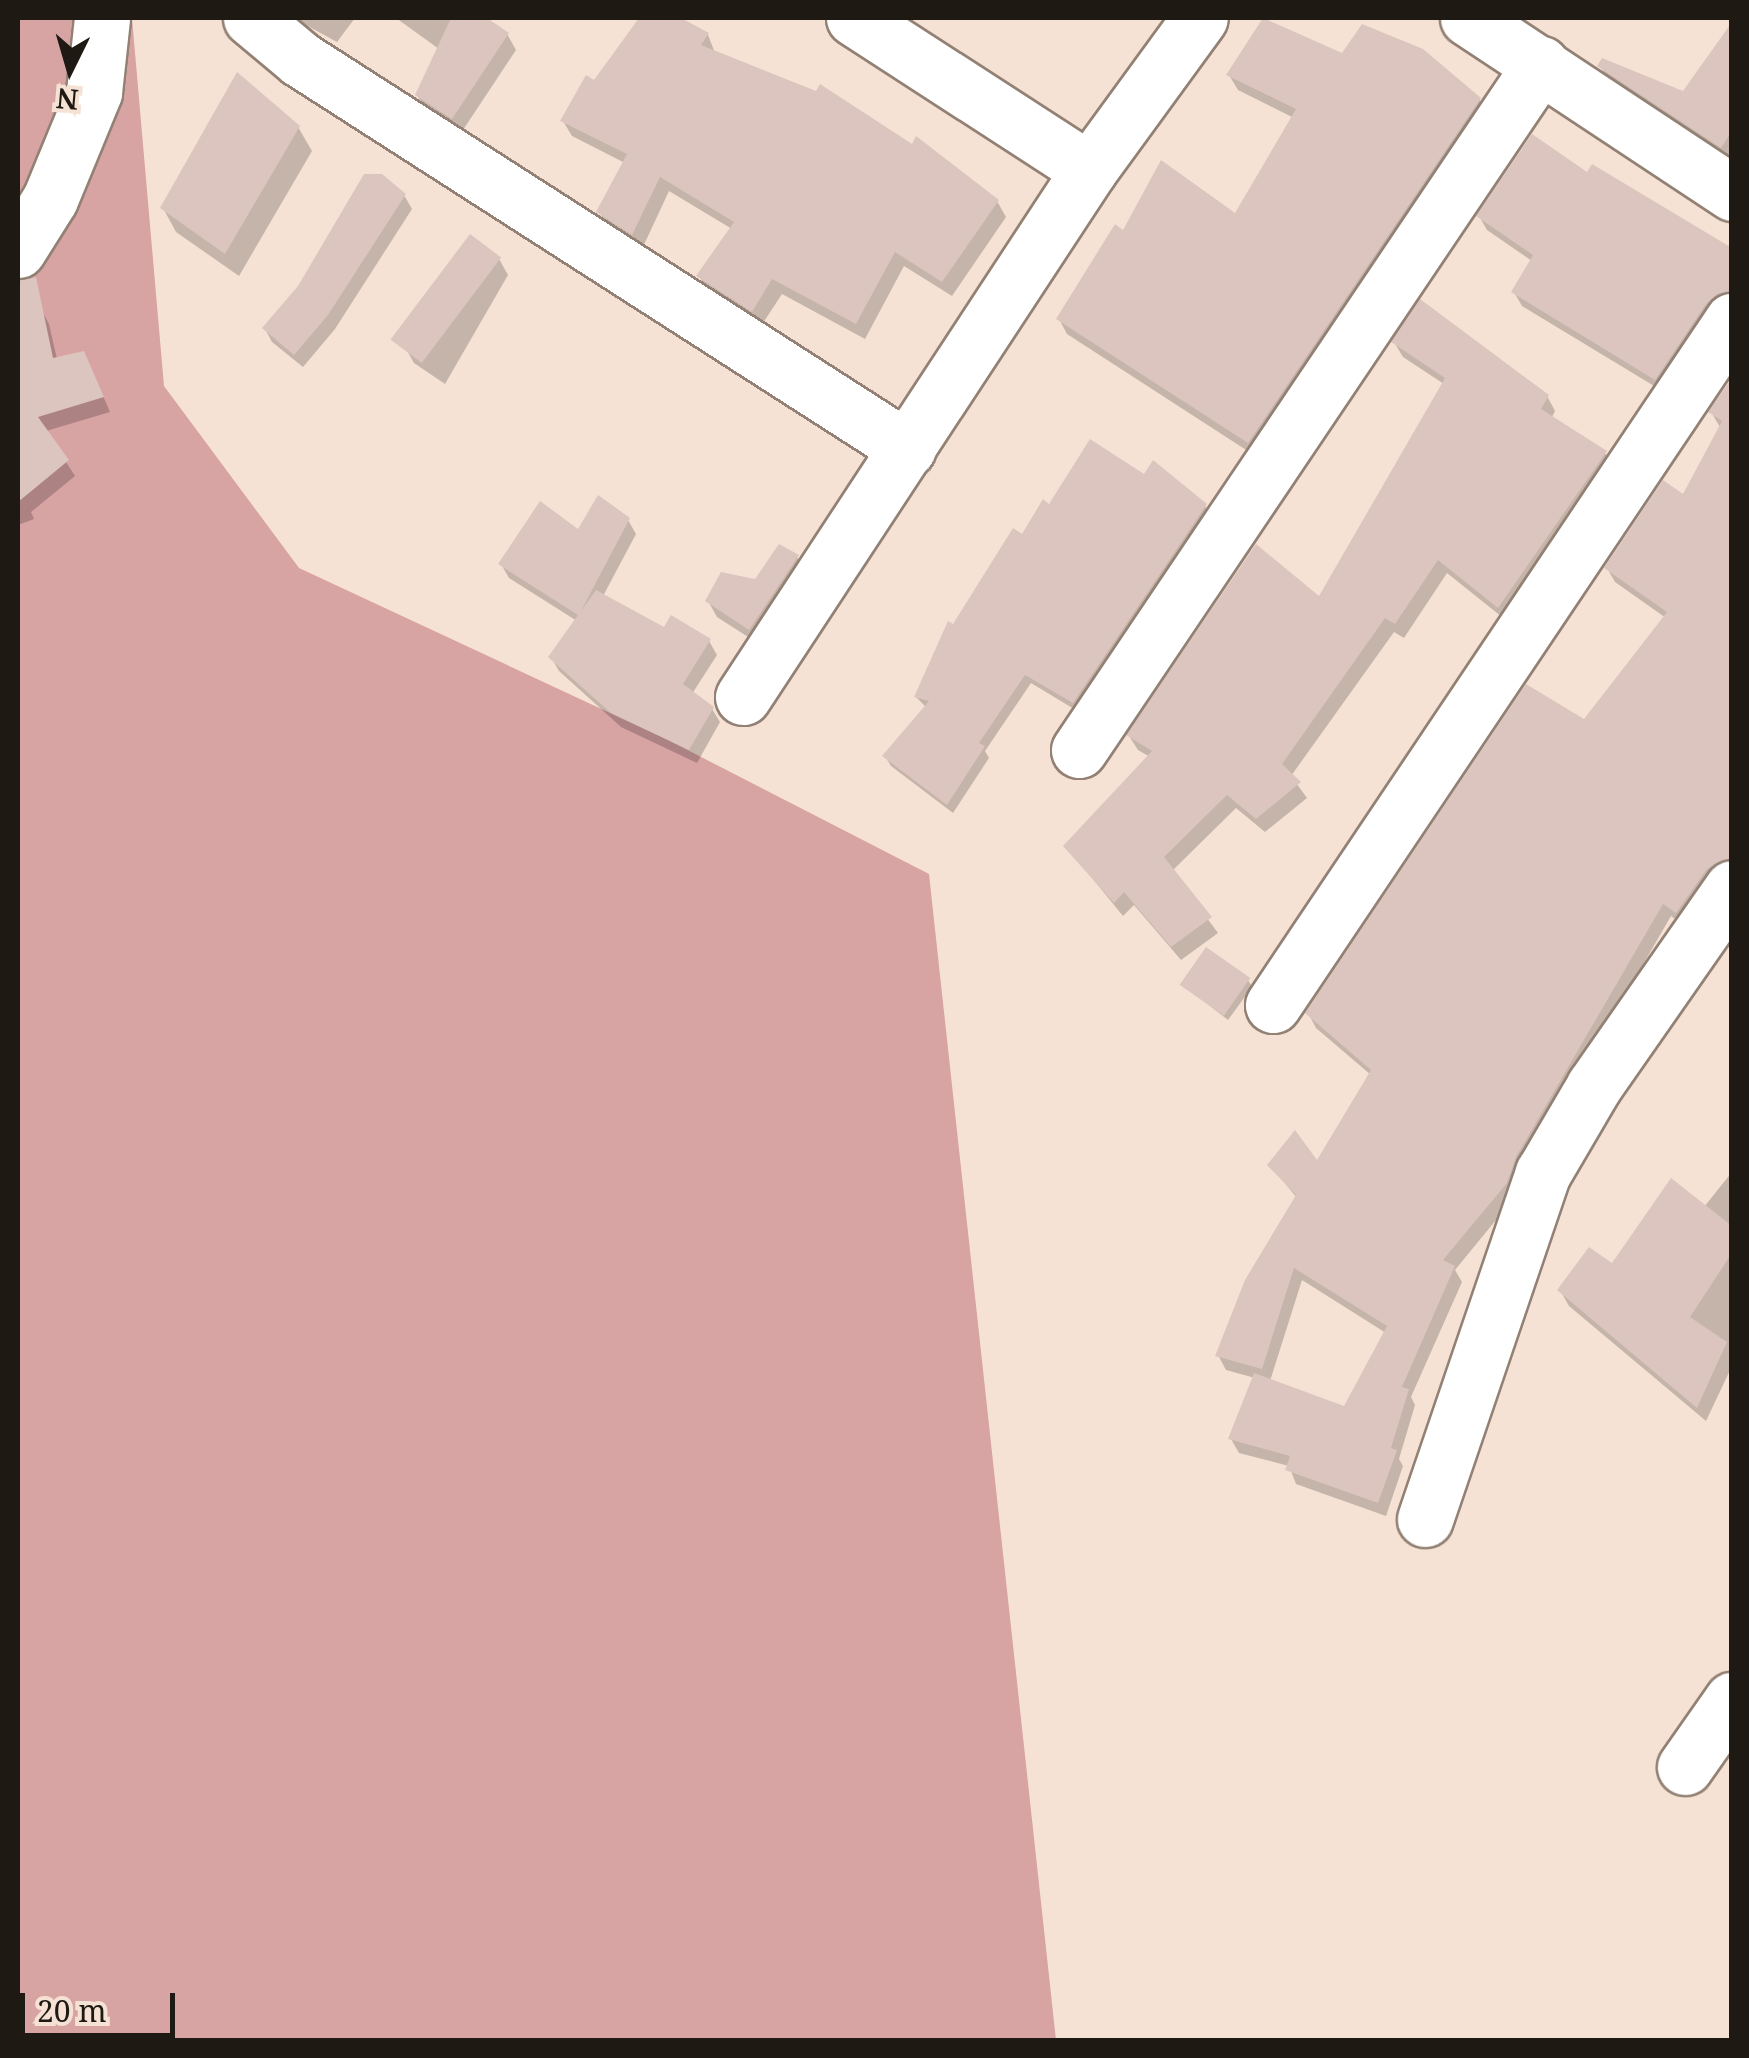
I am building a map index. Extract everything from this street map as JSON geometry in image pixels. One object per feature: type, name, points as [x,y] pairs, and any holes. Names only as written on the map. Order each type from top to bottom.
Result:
[{"type":"street","points":[[18,250],[50,198],[94,92],[102,18]]},
{"type":"street","points":[[252,18],[300,59],[908,449]]},
{"type":"street","points":[[854,18],[1089,170]]},
{"type":"street","points":[[743,696],[1089,170],[1200,18]]},
{"type":"street","points":[[1468,18],[1732,193]]},
{"type":"street","points":[[1079,750],[1541,64]]},
{"type":"street","points":[[1273,1005],[1732,321]]},
{"type":"street","points":[[1425,1519],[1543,1173],[1594,1086],[1732,888]]},
{"type":"street","points":[[1684,1767],[1732,1700]]},
{"type":"shaded area","points":[[18,18],[132,18],[164,386],[299,568],[668,740],[929,874],[1056,2040],[18,2040]]},
{"type":"building","points":[[451,18],[487,18],[509,33],[452,119],[415,95]]},
{"type":"building","points":[[639,18],[681,18],[709,33],[701,45],[816,91],[820,84],[912,144],[916,136],[999,200],[942,282],[895,252],[856,324],[772,279],[752,312],[696,276],[734,222],[660,177],[632,235],[596,212],[627,154],[560,121],[586,75],[594,80]]},
{"type":"building","points":[[1263,18],[1342,53],[1362,24],[1423,49],[1481,98],[1248,443],[1056,319],[1115,224],[1123,230],[1161,160],[1235,213],[1296,109],[1226,75]]},
{"type":"building","points":[[1732,22],[1732,131],[1721,148],[1597,66],[1602,58],[1683,91]]},
{"type":"building","points":[[237,72],[300,126],[225,254],[160,208]]},
{"type":"building","points":[[1532,134],[1587,172],[1592,164],[1732,248],[1732,290],[1717,294],[1706,304],[1655,380],[1511,292],[1533,255],[1476,216]]},
{"type":"building","points":[[364,174],[382,174],[406,194],[328,315],[294,355],[262,328],[298,286]]},
{"type":"building","points":[[470,234],[501,257],[422,363],[391,339]]},
{"type":"building","points":[[36,277],[53,358],[84,351],[104,397],[38,417],[69,460],[18,502],[18,281]]},
{"type":"building","points":[[1420,299],[1549,395],[1541,409],[1607,451],[1498,608],[1438,560],[1395,624],[1385,618],[1282,764],[1301,782],[1256,819],[1227,795],[1164,857],[1212,917],[1171,947],[1124,892],[1114,903],[1063,846],[1152,751],[1126,735],[1256,544],[1319,596],[1445,378],[1391,342]]},
{"type":"building","points":[[1732,378],[1732,857],[1707,869],[1676,913],[1663,904],[1516,1157],[1507,1183],[1443,1260],[1455,1266],[1402,1387],[1409,1389],[1391,1448],[1397,1450],[1378,1503],[1285,1470],[1290,1456],[1228,1439],[1254,1373],[1344,1406],[1387,1326],[1294,1268],[1262,1369],[1215,1356],[1245,1280],[1296,1195],[1267,1165],[1295,1130],[1317,1160],[1371,1070],[1305,1013],[1526,684],[1584,719],[1667,612],[1604,568],[1663,480],[1683,494],[1722,421],[1708,412]]},
{"type":"building","points":[[1090,439],[1144,474],[1153,460],[1207,504],[1073,703],[1025,675],[979,743],[985,746],[947,805],[882,756],[929,701],[914,697],[948,621],[953,624],[1013,528],[1022,534],[1043,499],[1049,504]]},
{"type":"building","points":[[598,495],[630,518],[581,611],[596,590],[664,627],[671,615],[711,639],[683,684],[714,707],[689,750],[611,713],[548,657],[578,615],[498,564],[540,501],[578,529]]},
{"type":"building","points":[[779,544],[799,555],[749,630],[705,601],[721,572],[755,579]]},
{"type":"building","points":[[1206,947],[1250,978],[1224,1016],[1180,985]]},
{"type":"building","points":[[1671,1178],[1732,1226],[1732,1253],[1690,1317],[1727,1342],[1697,1408],[1557,1290],[1589,1247],[1612,1263]]}]
